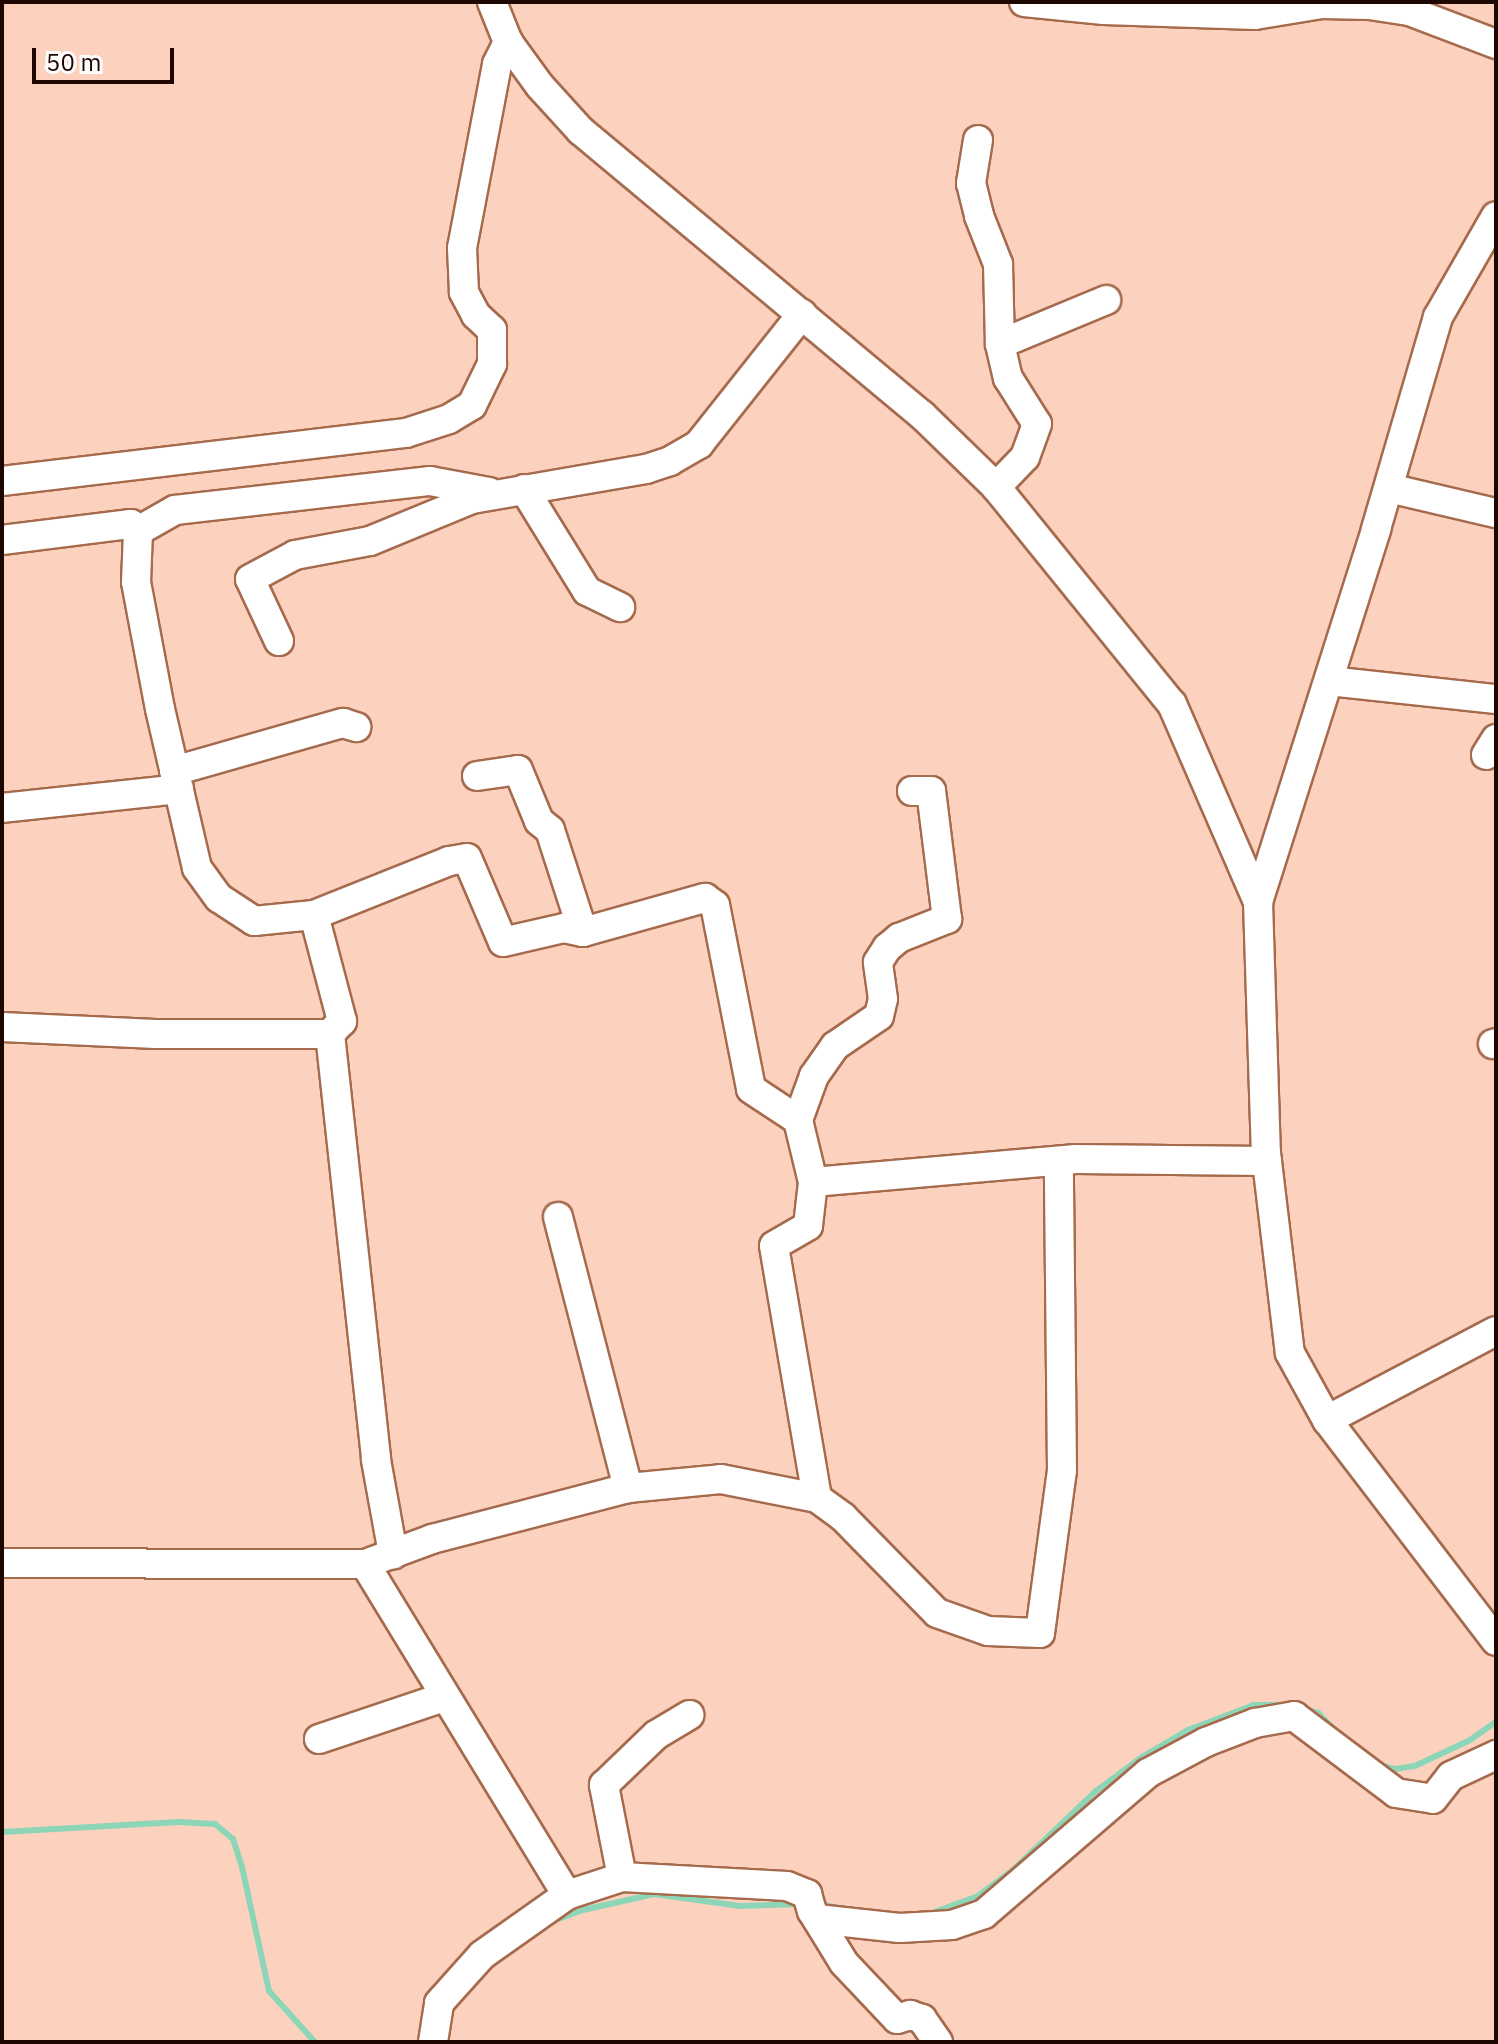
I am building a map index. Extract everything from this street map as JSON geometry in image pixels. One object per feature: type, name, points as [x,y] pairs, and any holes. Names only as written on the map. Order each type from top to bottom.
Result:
[{"type":"street","points":[[492,2],[508,42],[540,86],[581,131],[922,415],[996,487],[1172,704],[1258,902]]},
{"type":"street","points":[[1024,2],[1104,10],[1255,15],[1322,4],[1369,5],[1409,11],[1496,44]]},
{"type":"street","points":[[2,481],[406,433],[449,419],[472,405],[492,364],[492,330],[476,315],[464,292],[462,248],[497,64],[508,42]]},
{"type":"street","points":[[978,140],[971,183],[979,216],[998,264],[1000,344],[1008,378],[1037,424],[1025,457],[996,487]]},
{"type":"street","points":[[1496,216],[1438,317],[1389,488],[1258,902],[1267,1161],[1290,1353],[1327,1420],[1496,1641]]},
{"type":"street","points":[[1000,344],[1106,300]]},
{"type":"street","points":[[279,641],[250,579],[295,555],[370,541],[472,499],[646,469],[670,461],[699,444],[802,314]]},
{"type":"street","points":[[138,531],[175,510],[430,481],[511,492],[587,591],[620,607]]},
{"type":"street","points":[[1389,488],[1496,513]]},
{"type":"street","points":[[2,540],[131,524],[138,531],[136,582],[177,780],[197,868],[219,898],[254,921],[314,915],[449,861],[467,858],[503,942],[564,928],[583,932],[705,898],[715,905],[751,1089],[798,1120]]},
{"type":"street","points":[[1329,681],[1496,699]]},
{"type":"street","points":[[2,808],[177,780],[343,723],[356,727]]},
{"type":"street","points":[[477,776],[518,770],[539,821],[550,830],[583,932]]},
{"type":"street","points":[[817,1498],[774,1246],[808,1226],[813,1182],[798,1120],[814,1076],[835,1046],[879,1016],[883,999],[878,962],[887,948],[899,938],[947,919],[931,791],[912,791]]},
{"type":"street","points":[[2,1027],[156,1034],[330,1034],[342,1021],[314,915]]},
{"type":"street","points":[[330,1034],[376,1460],[393,1554]]},
{"type":"street","points":[[813,1182],[1059,1161],[1267,1161]]},
{"type":"street","points":[[2,1563],[365,1564],[432,1539],[628,1488],[721,1479],[817,1498],[843,1517],[937,1613],[988,1631],[1040,1633],[1062,1470],[1059,1161]]},
{"type":"street","points":[[558,1217],[628,1488]]},
{"type":"street","points":[[1327,1420],[1496,1331]]},
{"type":"street","points":[[365,1564],[567,1895]]},
{"type":"street","points":[[319,1739],[444,1697]]},
{"type":"street","points":[[622,1877],[604,1785],[656,1735],[689,1715]]},
{"type":"street","points":[[812,1908],[900,1928],[952,1925],[984,1914],[1148,1773],[1206,1742],[1255,1723],[1294,1716],[1396,1793],[1433,1799],[1451,1776],[1496,1755]]},
{"type":"street","points":[[433,2042],[439,2003],[482,1955],[567,1895],[622,1877],[787,1886],[812,1908],[844,1963],[897,2019],[910,2015],[922,2019],[938,2042]]},
{"type":"waterway","points":[[932,1913],[978,1896],[1013,1870],[1096,1791],[1142,1757],[1188,1730],[1254,1705],[1290,1705]]},
{"type":"waterway","points":[[1304,1709],[1318,1713],[1337,1732]]},
{"type":"waterway","points":[[1376,1764],[1395,1769],[1415,1766],[1470,1740],[1496,1722]]},
{"type":"waterway","points":[[2,1832],[179,1822],[215,1824],[233,1839],[269,1991],[315,2042]]},
{"type":"waterway","points":[[550,1922],[583,1910],[654,1894],[740,1906],[802,1904]]},
{"type":"waterway","points":[[817,1904],[845,1909]]}]
